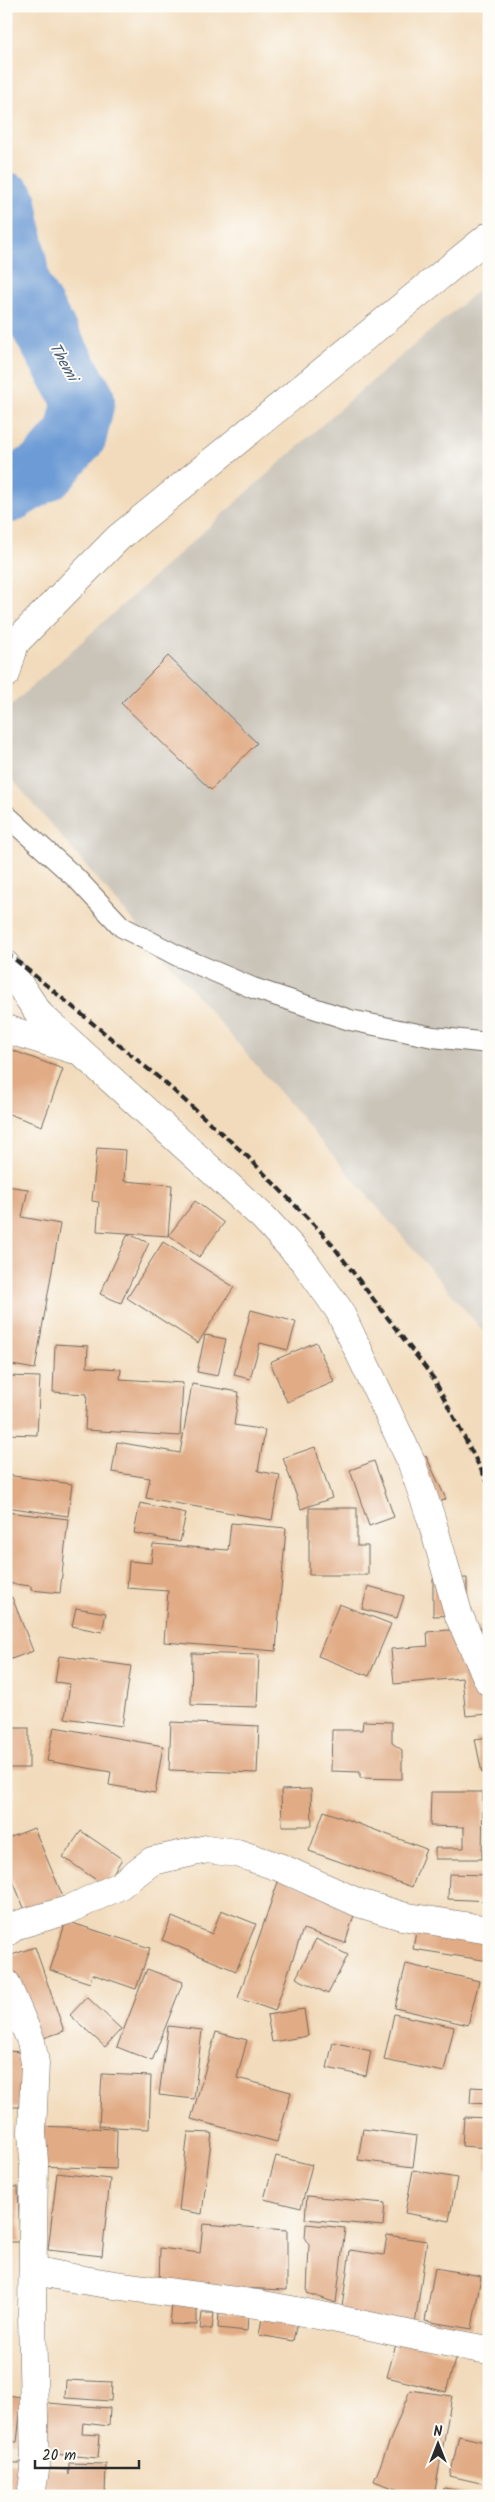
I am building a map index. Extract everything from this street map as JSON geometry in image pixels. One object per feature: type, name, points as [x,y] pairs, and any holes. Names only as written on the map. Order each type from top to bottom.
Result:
[{"type":"street","points":[[6,674],[16,643],[118,538],[489,236]]},
{"type":"street","points":[[6,965],[40,1015],[76,1050],[264,1218],[304,1261],[339,1310],[410,1461],[431,1518],[458,1616],[489,1682]]},
{"type":"street","points":[[6,1029],[76,1050]]},
{"type":"street","points":[[6,1933],[17,1925],[68,1910],[119,1886],[152,1862],[207,1849],[245,1856],[279,1867],[359,1904],[402,1916],[489,1930]]},
{"type":"street","points":[[6,1982],[31,2041],[35,2063],[32,2132],[34,2162],[34,2470],[31,2496]]},
{"type":"street","points":[[33,2270],[86,2282],[154,2289],[278,2307],[489,2350]]},
{"type":"lane","points":[[6,815],[77,879],[122,927],[178,956],[253,988],[350,1020],[432,1037],[489,1043]]},
{"type":"shaded area","points":[[489,281],[489,1338],[6,772],[6,710],[345,404]]},
{"type":"building","points":[[168,656],[257,743],[211,790],[121,703]]},
{"type":"building","points":[[6,1048],[63,1069],[42,1126],[6,1113]]},
{"type":"building","points":[[97,1148],[126,1150],[124,1181],[172,1185],[168,1236],[97,1231],[99,1202],[92,1201]]},
{"type":"building","points":[[6,1186],[28,1189],[22,1217],[60,1224],[35,1369],[6,1364]]},
{"type":"building","points":[[195,1201],[224,1223],[199,1257],[169,1235]]},
{"type":"building","points":[[128,1234],[149,1243],[121,1303],[100,1294]]},
{"type":"building","points":[[163,1242],[234,1287],[198,1343],[127,1298]]},
{"type":"building","points":[[251,1310],[296,1322],[288,1350],[260,1343],[250,1379],[234,1375]]},
{"type":"building","points":[[205,1335],[226,1339],[218,1376],[197,1372]]},
{"type":"building","points":[[316,1342],[334,1382],[287,1402],[270,1362]]},
{"type":"building","points":[[55,1344],[88,1346],[87,1367],[121,1369],[120,1379],[183,1383],[180,1436],[85,1430],[87,1394],[53,1392]]},
{"type":"building","points":[[6,1376],[40,1377],[37,1435],[6,1434]]},
{"type":"building","points":[[192,1384],[239,1392],[234,1425],[265,1430],[258,1471],[280,1475],[272,1520],[146,1498],[150,1478],[112,1472],[117,1442],[180,1453]]},
{"type":"building","points":[[315,1447],[332,1498],[301,1509],[283,1458]]},
{"type":"building","points":[[426,1456],[446,1499],[421,1510],[401,1467]]},
{"type":"building","points":[[374,1461],[394,1517],[369,1526],[350,1470]]},
{"type":"building","points":[[6,1475],[72,1484],[68,1516],[6,1507]]},
{"type":"building","points":[[140,1503],[186,1513],[180,1542],[134,1533]]},
{"type":"building","points":[[309,1508],[357,1508],[357,1546],[368,1546],[368,1575],[309,1575]]},
{"type":"building","points":[[6,1512],[68,1519],[60,1593],[31,1590],[31,1586],[6,1583]]},
{"type":"building","points":[[231,1523],[286,1528],[276,1651],[164,1642],[168,1591],[127,1588],[129,1561],[151,1563],[153,1544],[228,1550]]},
{"type":"building","points":[[467,1578],[467,1615],[433,1616],[433,1579]]},
{"type":"building","points":[[368,1586],[404,1596],[397,1618],[362,1609]]},
{"type":"building","points":[[12,1597],[33,1651],[6,1661],[6,1599]]},
{"type":"building","points":[[339,1604],[391,1624],[369,1676],[318,1656]]},
{"type":"building","points":[[76,1608],[106,1613],[102,1632],[72,1626]]},
{"type":"building","points":[[481,1627],[486,1682],[489,1682],[489,1714],[466,1716],[462,1678],[394,1684],[391,1649],[428,1646],[427,1632]]},
{"type":"building","points":[[192,1653],[259,1655],[257,1707],[191,1705]]},
{"type":"building","points":[[59,1656],[131,1666],[122,1726],[65,1718],[70,1684],[55,1682]]},
{"type":"building","points":[[363,1721],[392,1722],[392,1743],[402,1750],[402,1779],[360,1778],[360,1772],[331,1771],[332,1730],[362,1730]]},
{"type":"building","points":[[171,1722],[259,1726],[257,1773],[169,1770]]},
{"type":"building","points":[[54,1727],[163,1746],[155,1793],[109,1785],[111,1772],[47,1761]]},
{"type":"building","points":[[6,1728],[29,1728],[29,1768],[6,1768]]},
{"type":"building","points":[[489,1737],[489,1772],[482,1773],[475,1739]]},
{"type":"building","points":[[311,1789],[312,1826],[282,1826],[281,1790]]},
{"type":"building","points":[[431,1792],[483,1792],[482,1859],[435,1859],[435,1848],[464,1848],[464,1827],[430,1826]]},
{"type":"building","points":[[324,1811],[426,1849],[412,1887],[309,1851]]},
{"type":"building","points":[[34,1828],[66,1904],[29,1920],[6,1864],[6,1839]]},
{"type":"building","points":[[81,1831],[122,1859],[105,1886],[63,1857]]},
{"type":"building","points":[[449,1874],[489,1875],[489,1901],[448,1899]]},
{"type":"building","points":[[279,1879],[357,1906],[345,1943],[303,1929],[275,2011],[238,1998]]},
{"type":"building","points":[[221,1910],[256,1924],[236,1971],[162,1940],[172,1917],[212,1934]]},
{"type":"building","points":[[418,1920],[489,1932],[489,1961],[413,1949]]},
{"type":"building","points":[[66,1921],[150,1948],[136,1989],[92,1974],[90,1983],[50,1970]]},
{"type":"building","points":[[316,1939],[348,1955],[328,1994],[296,1978]]},
{"type":"building","points":[[35,1947],[64,2031],[35,2041],[6,1957]]},
{"type":"building","points":[[406,1964],[479,1981],[468,2025],[395,2008]]},
{"type":"building","points":[[147,1969],[183,1982],[152,2061],[117,2047]]},
{"type":"building","points":[[87,1997],[121,2029],[105,2047],[70,2015]]},
{"type":"building","points":[[304,2009],[308,2036],[272,2042],[267,2015]]},
{"type":"building","points":[[394,2014],[454,2027],[444,2072],[384,2060]]},
{"type":"building","points":[[168,2026],[202,2030],[194,2099],[159,2095]]},
{"type":"building","points":[[216,2032],[247,2040],[237,2078],[291,2092],[277,2142],[191,2119]]},
{"type":"building","points":[[333,2042],[371,2051],[366,2076],[327,2068]]},
{"type":"building","points":[[6,2051],[22,2052],[19,2107],[6,2107]]},
{"type":"building","points":[[102,2074],[151,2076],[149,2129],[99,2126]]},
{"type":"building","points":[[471,2087],[489,2088],[489,2104],[470,2103]]},
{"type":"building","points":[[464,2117],[489,2118],[489,2148],[462,2146]]},
{"type":"building","points":[[38,2126],[117,2129],[116,2169],[37,2166]]},
{"type":"building","points":[[363,2129],[417,2136],[413,2167],[358,2160]]},
{"type":"building","points":[[188,2132],[212,2133],[202,2214],[179,2210]]},
{"type":"building","points":[[487,2152],[489,2152],[489,2170],[486,2170]]},
{"type":"building","points":[[276,2156],[312,2165],[301,2208],[264,2199]]},
{"type":"building","points":[[413,2170],[457,2178],[449,2221],[405,2213]]},
{"type":"building","points":[[57,2173],[110,2179],[102,2256],[48,2250]]},
{"type":"building","points":[[6,2187],[18,2187],[20,2242],[6,2242]]},
{"type":"building","points":[[307,2196],[385,2203],[383,2226],[305,2219]]},
{"type":"building","points":[[203,2224],[287,2230],[287,2290],[159,2285],[160,2248],[200,2253]]},
{"type":"building","points":[[306,2224],[345,2228],[336,2303],[307,2293],[309,2245],[305,2239]]},
{"type":"building","points":[[387,2235],[427,2241],[415,2325],[341,2314],[350,2250],[384,2255]]},
{"type":"building","points":[[435,2268],[481,2276],[472,2329],[425,2321]]},
{"type":"building","points":[[486,2284],[489,2284],[489,2344],[487,2344]]},
{"type":"building","points":[[172,2304],[197,2305],[197,2325],[170,2324]]},
{"type":"building","points":[[219,2312],[248,2314],[247,2331],[218,2328]]},
{"type":"building","points":[[202,2313],[214,2313],[212,2329],[200,2329]]},
{"type":"building","points":[[262,2318],[297,2323],[293,2341],[259,2335]]},
{"type":"building","points":[[397,2340],[456,2356],[446,2392],[387,2377]]},
{"type":"building","points":[[66,2380],[112,2382],[111,2401],[65,2398]]},
{"type":"building","points":[[410,2390],[452,2396],[434,2496],[415,2496],[374,2481]]},
{"type":"building","points":[[6,2395],[22,2397],[17,2442],[6,2441]]},
{"type":"building","points":[[48,2403],[110,2408],[109,2426],[83,2423],[82,2434],[100,2435],[98,2458],[43,2453]]},
{"type":"building","points":[[459,2436],[489,2443],[489,2485],[450,2476]]},
{"type":"building","points":[[6,2462],[29,2464],[21,2496],[6,2496]]},
{"type":"building","points":[[69,2463],[106,2464],[105,2496],[43,2496],[46,2468],[68,2470],[69,2475]]},
{"type":"building","points":[[444,2488],[485,2495],[485,2496],[442,2496]]},
{"type":"waterway","name":"Themi","points":[[6,203],[20,287],[84,400],[76,435],[47,469],[6,493]]},
{"type":"railway","points":[[6,952],[164,1082],[247,1156],[327,1238],[434,1379],[489,1485]]}]
